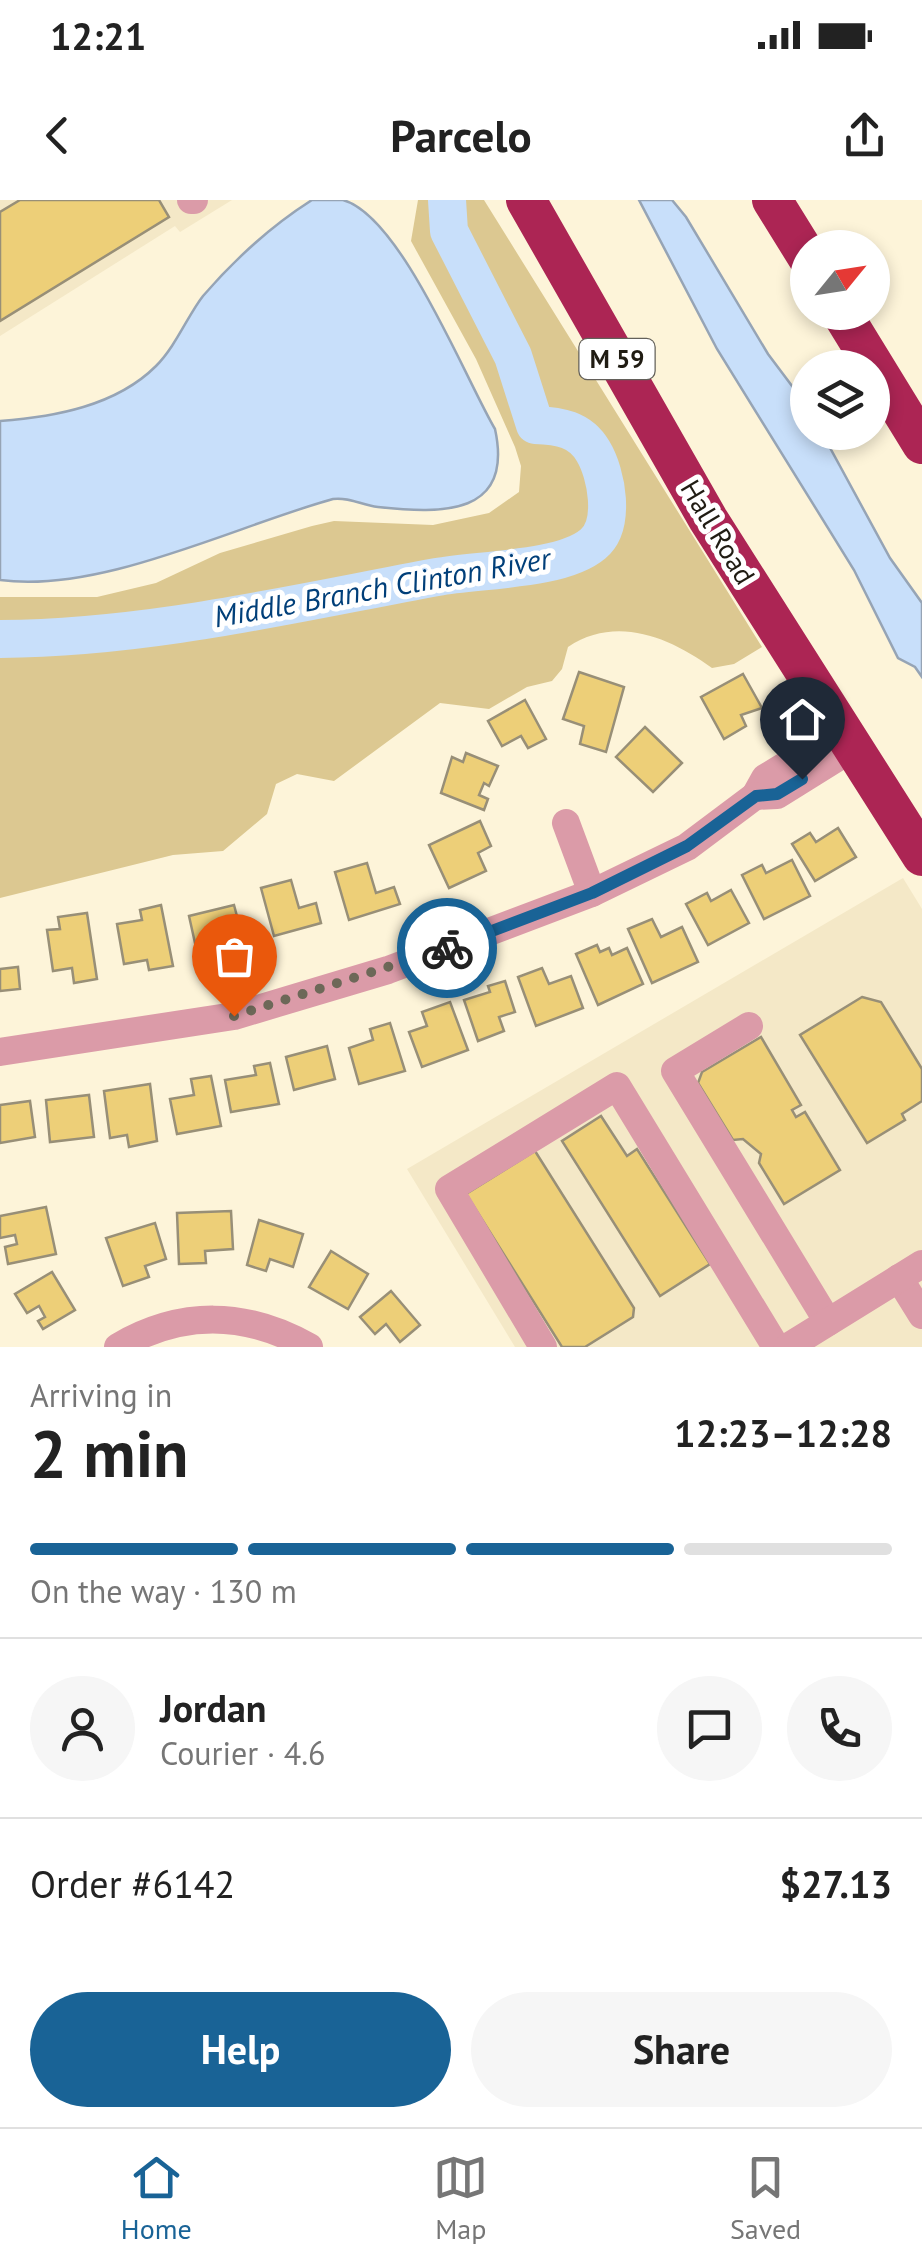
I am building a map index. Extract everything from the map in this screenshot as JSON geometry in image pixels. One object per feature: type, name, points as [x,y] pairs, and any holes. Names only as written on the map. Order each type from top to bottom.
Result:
[{"type":"highway","name":"Hall Road","points":[[526,200],[708,519],[922,856]]},
{"type":"highway","points":[[772,200],[791,230]]},
{"type":"highway","points":[[852,330],[922,444]]},
{"type":"street","points":[[0,1052],[142,1033],[282,1004],[388,970],[592,893],[687,846],[756,796],[765,778],[845,740]]},
{"type":"street","points":[[566,823],[592,893]]},
{"type":"street","points":[[749,1026],[675,1071],[828,1322]]},
{"type":"street","points":[[543,1347],[449,1189],[617,1086],[776,1347]]},
{"type":"street","points":[[788,1347],[911,1270],[922,1315]]},
{"type":"street","points":[[118,1347],[148,1330],[205,1317],[253,1324],[310,1347]]},
{"type":"shaded area","points":[[0,200],[232,200],[180,232],[175,226],[0,336]]},
{"type":"shaded area","points":[[418,200],[484,200],[762,647],[734,664],[712,668],[678,647],[642,634],[623,631],[586,637],[568,647],[562,669],[552,681],[527,687],[489,709],[440,703],[334,781],[297,774],[276,784],[267,814],[223,851],[173,855],[0,898],[0,597],[97,597],[156,583],[220,553],[312,526],[334,521],[433,525],[489,513],[519,492],[521,466],[515,447],[476,359],[411,241]]},
{"type":"shaded area","points":[[903,878],[922,909],[922,1347],[515,1347],[407,1169]]},
{"type":"water","points":[[312,200],[343,200],[365,212],[387,235],[430,301],[495,429],[498,458],[494,479],[483,494],[468,503],[426,510],[333,499],[123,568],[39,582],[0,580],[0,421],[83,407],[140,380],[163,358],[203,296],[228,269],[268,232]]},
{"type":"water","points":[[639,200],[672,200],[686,217],[768,354],[790,383],[790,450],[831,450],[890,558],[922,603],[922,677],[915,667],[898,658],[854,570],[717,349]]},
{"type":"building","points":[[20,200],[159,200],[169,217],[0,321],[0,212]]},
{"type":"building","points":[[579,672],[624,687],[606,752],[580,744],[584,726],[563,719]]},
{"type":"building","points":[[743,674],[762,708],[741,715],[746,726],[724,739],[701,697]]},
{"type":"building","points":[[525,700],[546,739],[528,748],[521,736],[502,746],[488,721]]},
{"type":"building","points":[[645,727],[682,763],[653,792],[616,757]]},
{"type":"building","points":[[466,753],[498,766],[489,786],[484,783],[479,795],[488,799],[484,810],[441,793],[452,757],[463,762]]},
{"type":"building","points":[[480,821],[491,846],[478,853],[486,871],[449,888],[429,845]]},
{"type":"building","points":[[838,828],[856,857],[815,881],[792,844],[810,833],[816,842]]},
{"type":"building","points":[[792,860],[810,896],[764,919],[742,875],[762,865],[766,873]]},
{"type":"building","points":[[367,863],[376,893],[394,887],[400,904],[349,920],[335,872]]},
{"type":"building","points":[[291,880],[299,908],[316,903],[321,923],[274,936],[261,888]]},
{"type":"building","points":[[731,890],[749,923],[708,945],[686,904],[707,893],[711,901]]},
{"type":"building","points":[[161,905],[173,966],[149,970],[147,960],[124,964],[117,924],[142,920],[140,910]]},
{"type":"building","points":[[234,905],[246,950],[199,961],[189,916]]},
{"type":"building","points":[[87,913],[97,979],[74,983],[72,968],[53,971],[47,930],[60,929],[58,917]]},
{"type":"building","points":[[652,919],[661,937],[682,927],[698,962],[652,983],[628,929]]},
{"type":"building","points":[[597,945],[600,952],[609,948],[612,955],[627,948],[643,984],[598,1005],[576,954]]},
{"type":"building","points":[[18,967],[20,989],[0,991],[0,969]]},
{"type":"building","points":[[542,968],[549,984],[571,976],[583,1008],[536,1026],[518,977]]},
{"type":"building","points":[[505,981],[515,1012],[499,1017],[504,1031],[478,1041],[464,1000],[490,992],[488,986]]},
{"type":"building","points":[[862,997],[881,1002],[922,1069],[922,1101],[902,1114],[905,1120],[867,1143],[800,1035]]},
{"type":"building","points":[[450,1002],[468,1050],[422,1067],[409,1032],[427,1026],[422,1012]]},
{"type":"building","points":[[390,1023],[405,1071],[359,1084],[349,1048],[373,1040],[370,1029]]},
{"type":"building","points":[[761,1037],[801,1105],[792,1110],[796,1117],[805,1112],[840,1170],[784,1204],[759,1163],[761,1154],[743,1139],[733,1140],[698,1083],[702,1072]]},
{"type":"building","points":[[327,1046],[335,1079],[294,1090],[286,1057]]},
{"type":"building","points":[[270,1063],[279,1104],[231,1112],[225,1080],[256,1075],[254,1066]]},
{"type":"building","points":[[211,1076],[221,1126],[177,1134],[170,1099],[194,1095],[191,1079]]},
{"type":"building","points":[[150,1084],[157,1141],[129,1147],[127,1135],[110,1138],[104,1091]]},
{"type":"building","points":[[89,1095],[94,1137],[50,1142],[46,1100]]},
{"type":"building","points":[[30,1101],[35,1137],[0,1143],[0,1105]]},
{"type":"building","points":[[601,1116],[627,1156],[637,1149],[710,1264],[660,1296],[562,1141]]},
{"type":"building","points":[[535,1151],[634,1308],[633,1317],[585,1347],[562,1347],[466,1194]]},
{"type":"building","points":[[46,1207],[56,1254],[8,1264],[5,1247],[17,1244],[15,1235],[0,1238],[0,1216]]},
{"type":"building","points":[[231,1211],[233,1249],[205,1251],[206,1263],[179,1264],[177,1213]]},
{"type":"building","points":[[259,1220],[303,1234],[293,1267],[270,1259],[266,1271],[247,1265]]},
{"type":"building","points":[[155,1223],[166,1259],[145,1266],[149,1277],[123,1286],[106,1238]]},
{"type":"building","points":[[331,1251],[368,1274],[348,1309],[309,1287]]},
{"type":"building","points":[[52,1272],[75,1310],[43,1329],[38,1321],[45,1317],[39,1306],[27,1313],[15,1294]]},
{"type":"building","points":[[391,1291],[420,1325],[400,1342],[386,1324],[375,1334],[360,1317]]},
{"type":"waterway","name":"Middle Branch Clinton River","points":[[0,639],[111,633],[220,618],[437,577],[540,564],[579,553],[593,544],[605,525],[607,512],[598,461],[576,433],[535,425],[513,356],[449,231],[447,200]]},
{"type":"way so far","points":[[234,1016],[317,993],[447,948]]},
{"type":"route","points":[[447,948],[592,893],[687,846],[756,796],[777,794],[802,779]]}]
